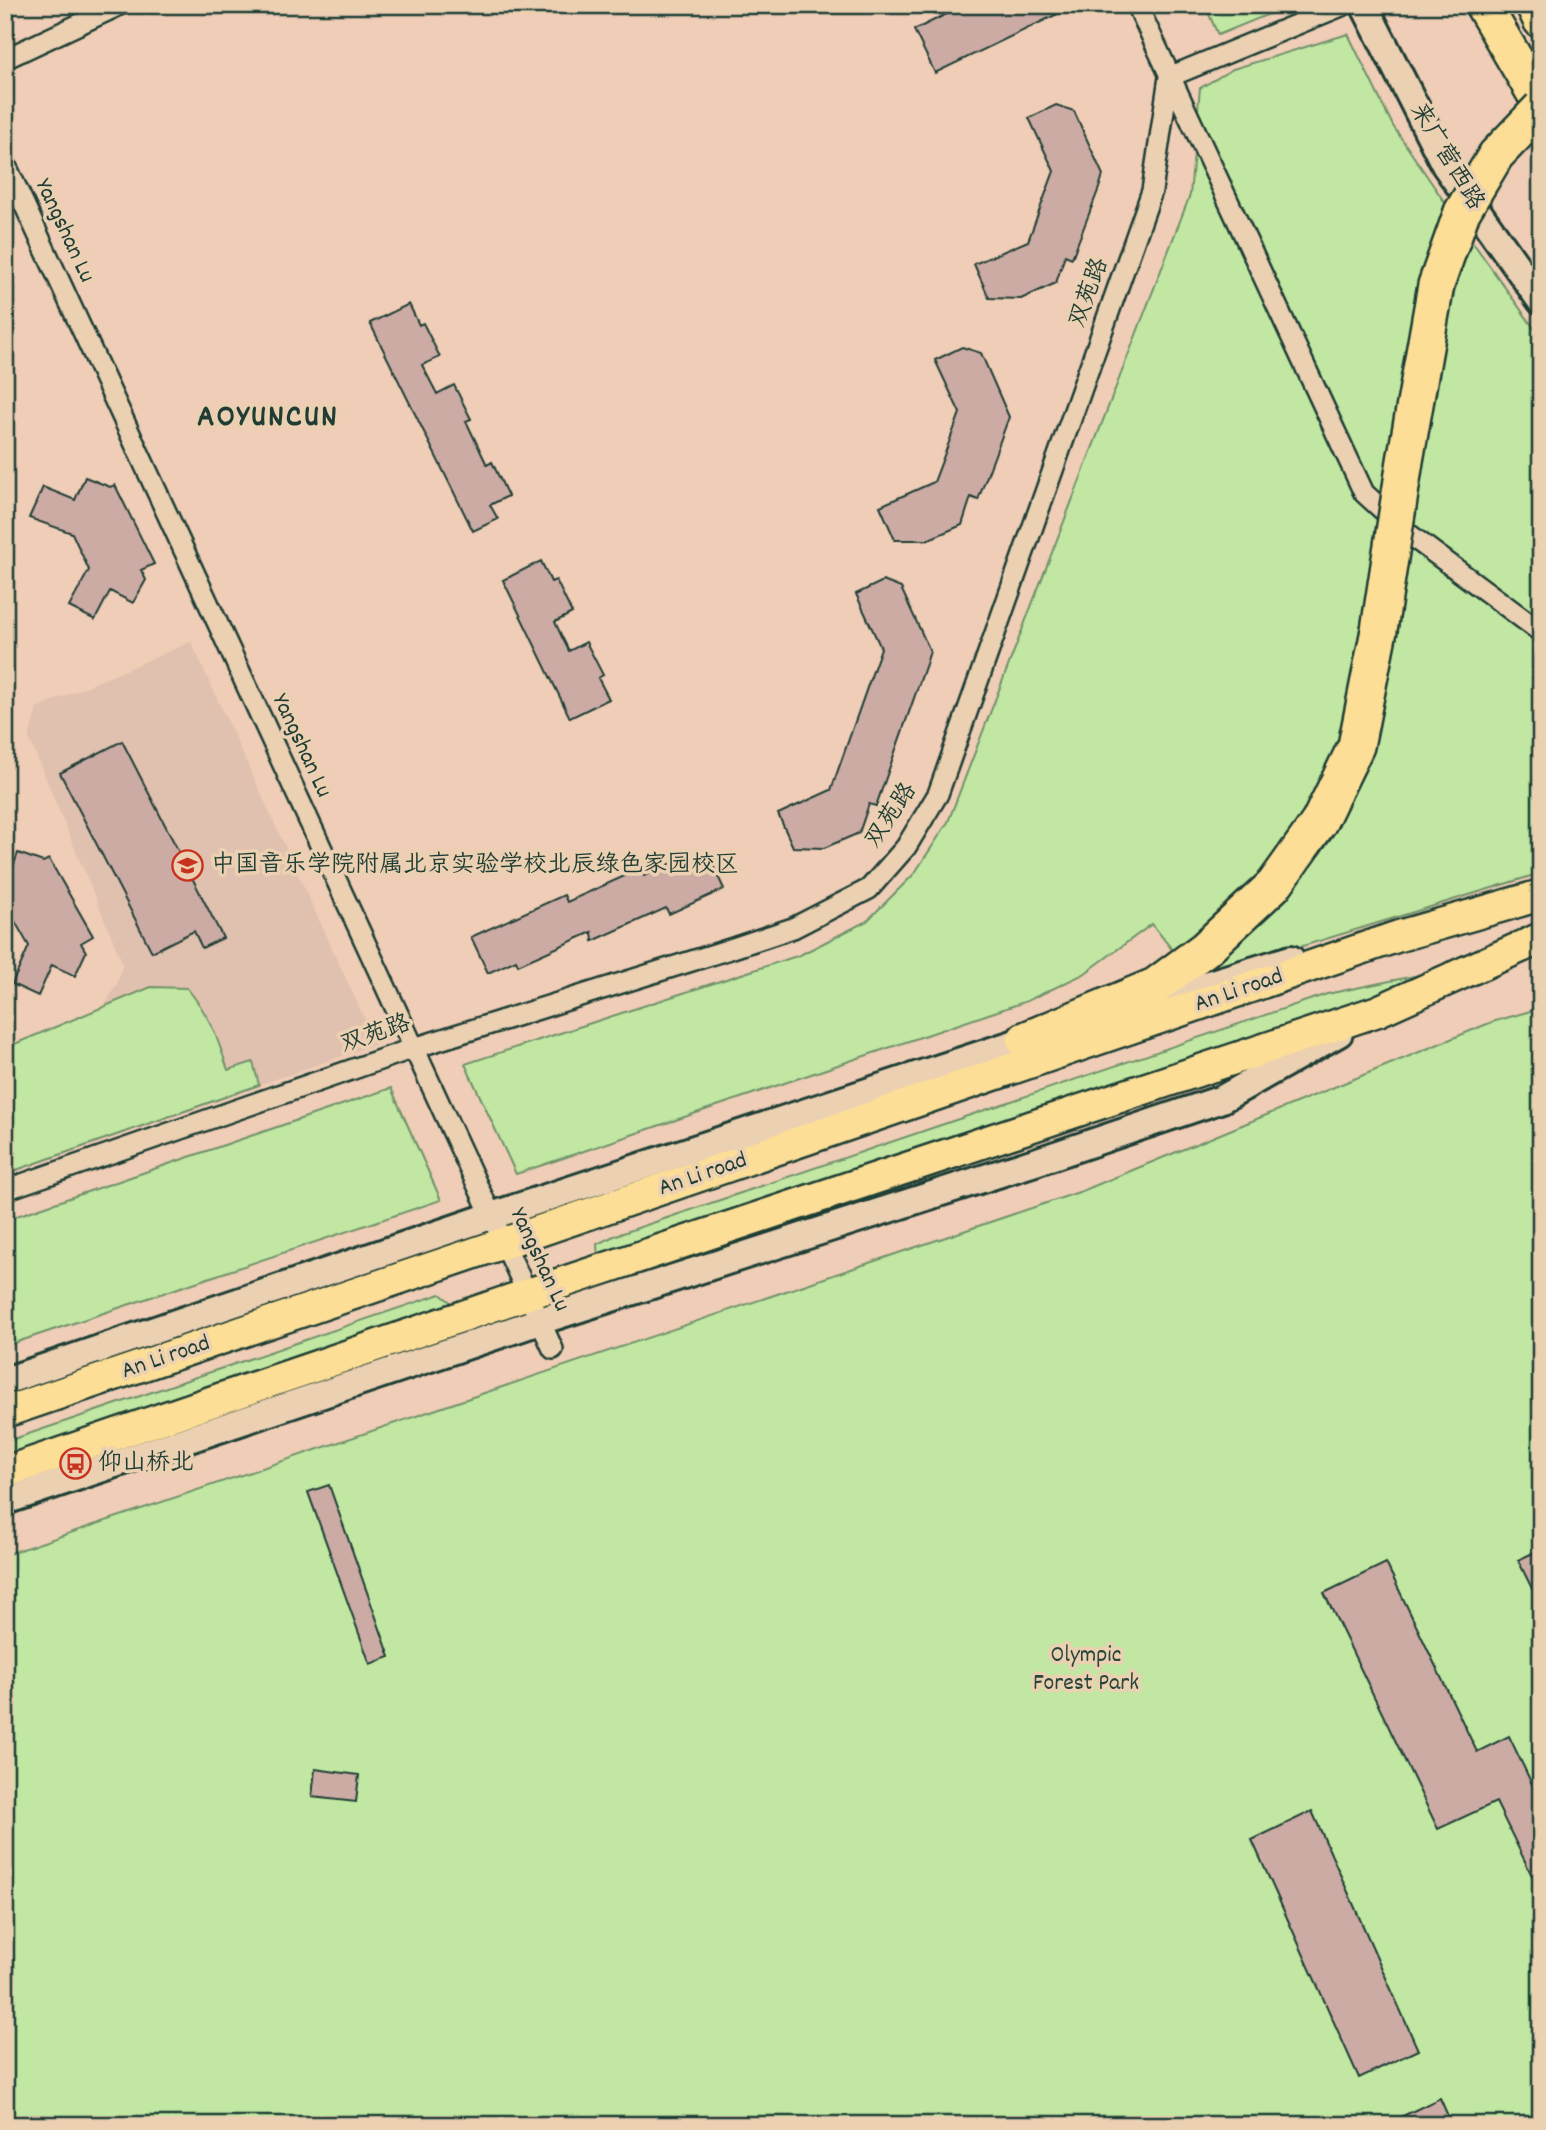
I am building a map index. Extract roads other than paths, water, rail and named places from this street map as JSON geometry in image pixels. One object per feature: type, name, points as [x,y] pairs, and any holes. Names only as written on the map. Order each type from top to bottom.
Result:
[{"type":"highway","points":[[1025,1040],[1155,986],[1205,949],[1274,885],[1320,821],[1356,746],[1379,630],[1436,285],[1462,212],[1496,155],[1541,106],[1483,5]]},
{"type":"highway","points":[[1534,5],[1541,20]]},
{"type":"main road","name":"An Li road","points":[[5,1412],[1399,936],[1541,895]]},
{"type":"main road","points":[[5,1472],[528,1294],[1378,1012],[1541,938]]},
{"type":"street","points":[[5,59],[120,5]]},
{"type":"street","points":[[1137,5],[1364,493],[1410,535],[1541,632]]},
{"type":"street","points":[[1169,76],[1344,5]]},
{"type":"street","name":"来广营西路","points":[[1364,5],[1446,165],[1541,301]]},
{"type":"street","name":"双苑路","points":[[5,1190],[414,1048],[793,928],[869,889],[906,847],[938,794],[1152,191],[1169,76]]},
{"type":"street","name":"Yangshan Lu","points":[[5,163],[553,1349]]},
{"type":"street","name":"An Li road","points":[[5,1381],[491,1216],[1025,1040],[1283,961],[1399,936]]},
{"type":"street","points":[[5,1501],[540,1321],[1035,1162],[1222,1098],[1378,1012]]},
{"type":"place","name":"中国音乐学院附属北京实验学校北辰绿色家园校区","points":[[188,866]]},
{"type":"place","name":"仰山桥北","points":[[75,1464]]},
{"type":"district","name":"AOYUNCUN","points":[[268,419]]},
{"type":"park label","name":"Olympic Forest Park","points":[[1086,1670]]}]
